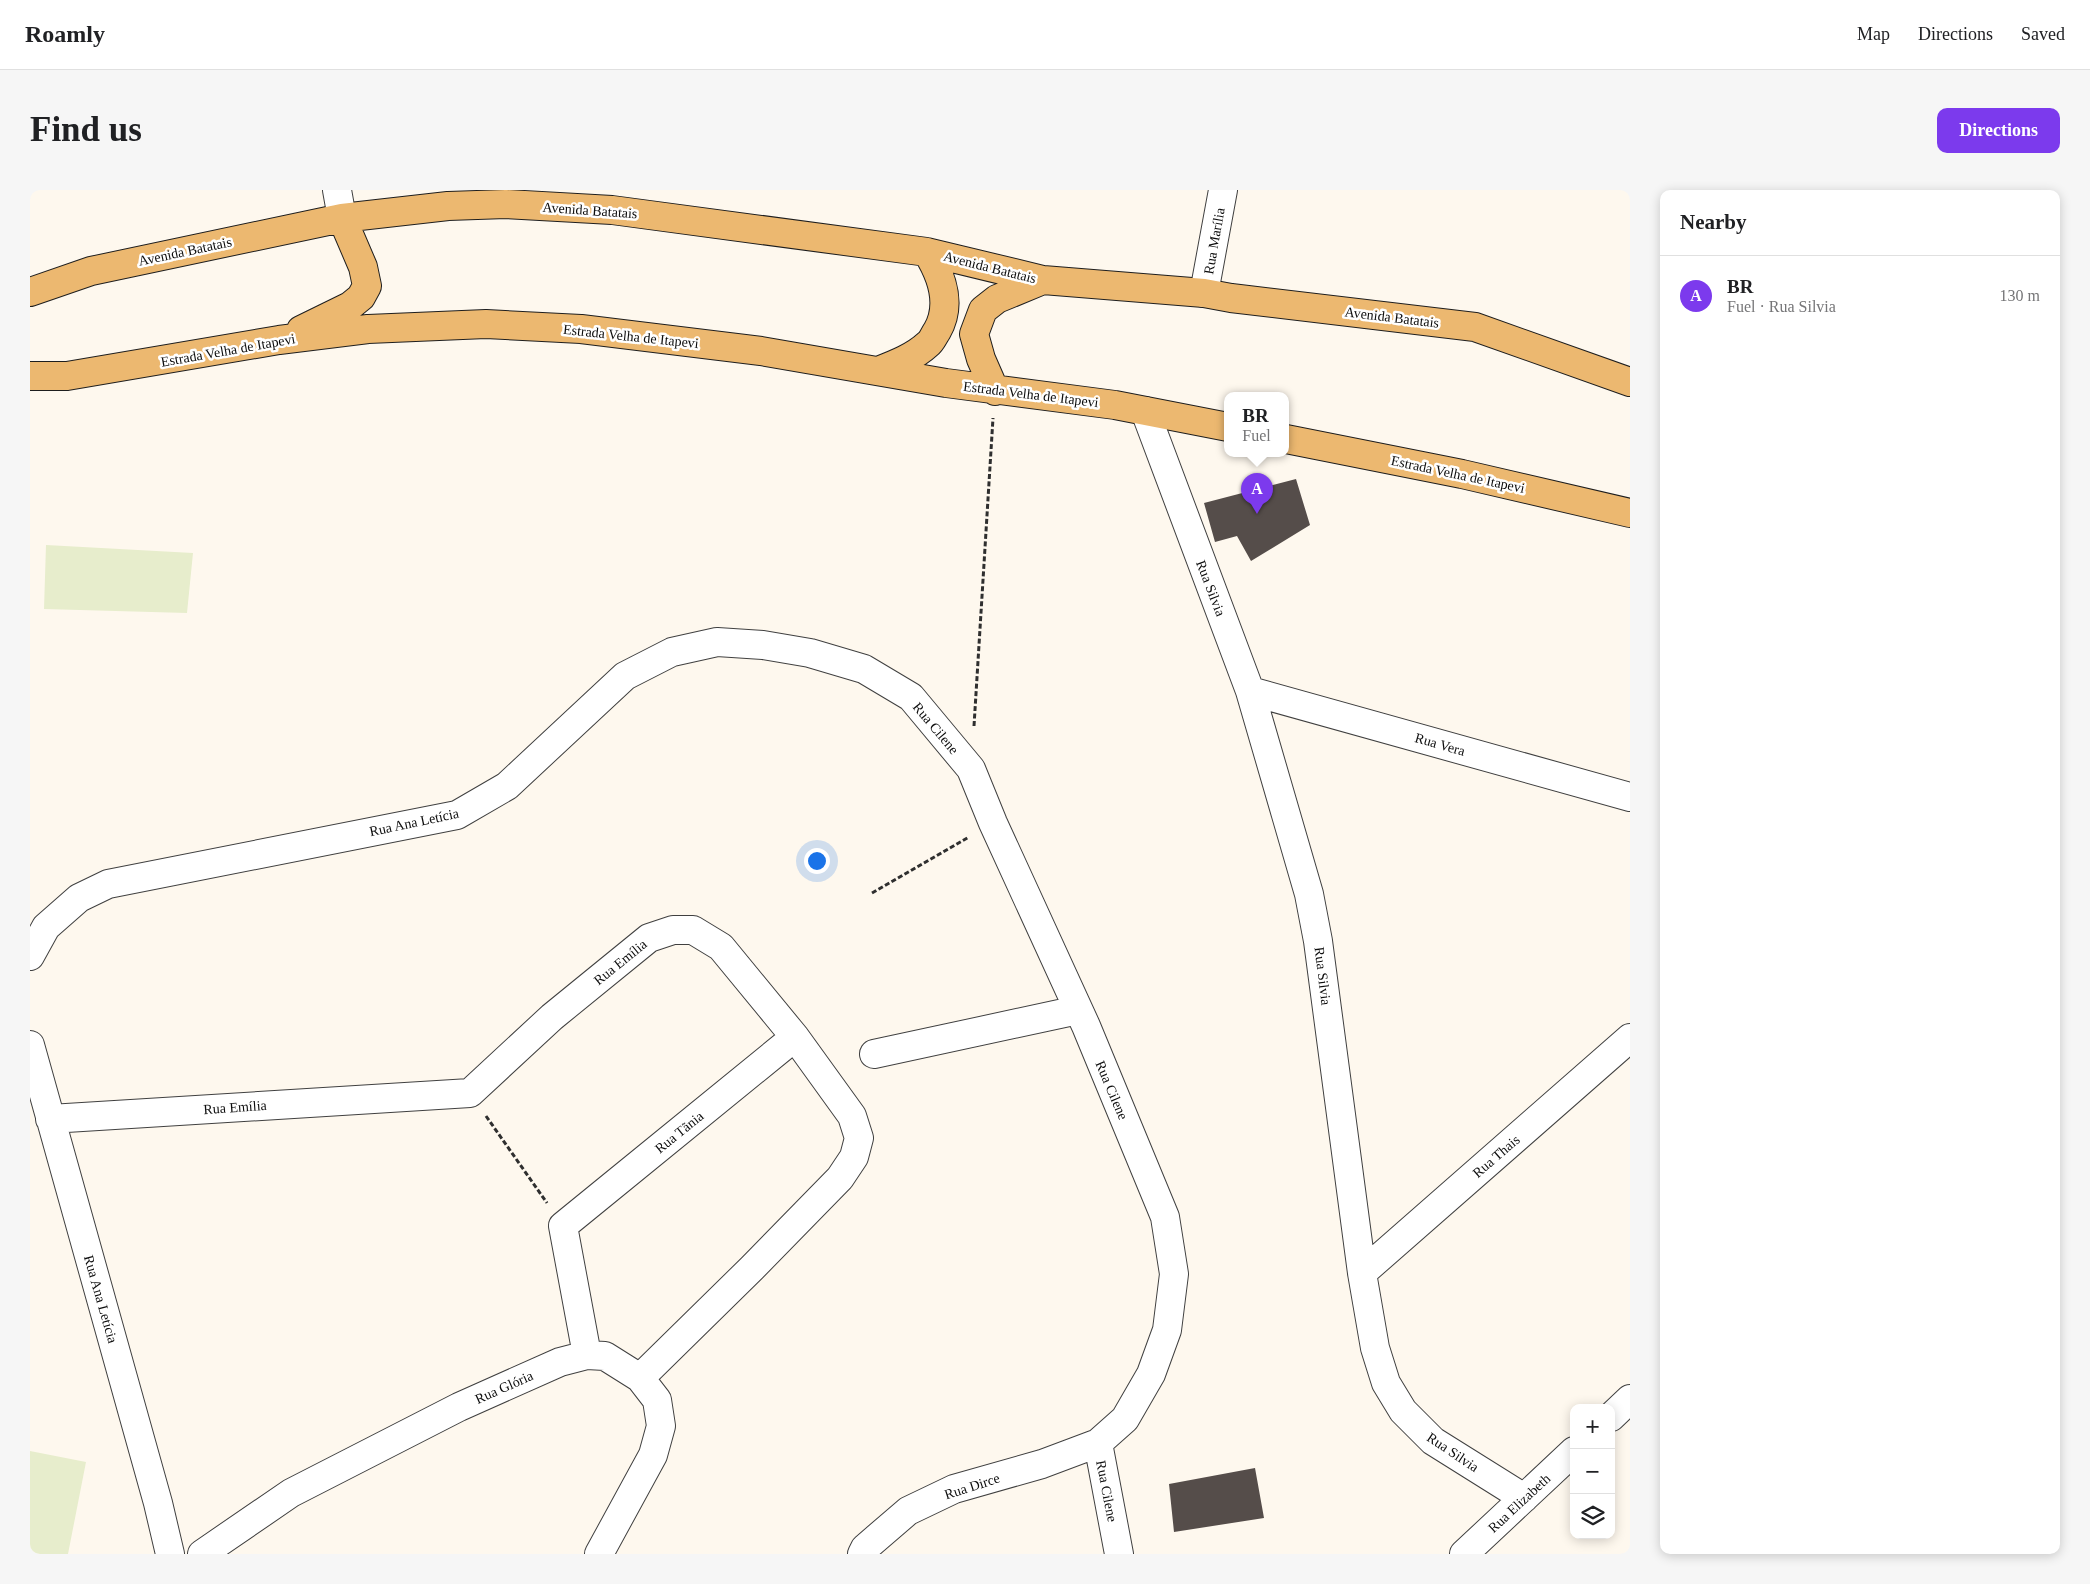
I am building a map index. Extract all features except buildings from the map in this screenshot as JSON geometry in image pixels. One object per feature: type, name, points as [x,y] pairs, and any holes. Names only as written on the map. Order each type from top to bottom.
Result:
[{"type":"main road","name":"Avenida Batatais","points":[[30,292],[91,271],[342,218],[448,206],[506,204],[602,210],[927,252],[1043,280],[1204,293],[1231,298],[1475,327],[1630,382]]},
{"type":"main road","points":[[279,340],[350,306],[361,297],[367,286],[363,267],[342,218]]},
{"type":"main road","points":[[878,371],[907,359],[930,343],[942,322],[945,309],[942,281],[937,267],[927,252]]},
{"type":"main road","points":[[995,391],[981,359],[974,334],[983,310],[997,298],[1043,280]]},
{"type":"main road","name":"Estrada Velha de Itapevi","points":[[30,376],[77,374],[279,340],[368,329],[486,324],[581,329],[761,351],[995,391],[1115,405],[1224,426]]},
{"type":"main road","name":"Estrada Velha de Itapevi","points":[[1289,440],[1462,474],[1630,513]]},
{"type":"street","points":[[337,190],[342,218]]},
{"type":"street","name":"Rua Marília","points":[[1204,293],[1223,190]]},
{"type":"street","name":"Rua Silvia","points":[[1145,411],[1250,691],[1309,894],[1318,940],[1362,1273],[1375,1348],[1386,1383],[1403,1412],[1433,1441],[1524,1498]]},
{"type":"street","name":"Rua Ana Letícia","points":[[30,956],[46,927],[79,898],[108,884],[457,815],[507,786],[625,676],[672,652],[717,642],[763,645],[810,653],[864,669]]},
{"type":"street","name":"Rua Cilene","points":[[864,669],[911,697],[971,769],[993,824],[1078,1010],[1165,1217],[1174,1274],[1167,1330],[1151,1374],[1125,1418],[1098,1443],[1119,1554]]},
{"type":"street","name":"Rua Vera","points":[[1250,691],[1630,797]]},
{"type":"street","name":"Rua Emília","points":[[50,1119],[470,1093],[552,1017],[649,938],[673,930],[693,930],[721,947],[795,1037],[852,1116],[859,1138],[854,1157],[840,1178],[640,1378]]},
{"type":"street","points":[[874,1054],[1078,1010]]},
{"type":"street","name":"Rua Tãnia","points":[[563,1226],[795,1037]]},
{"type":"street","name":"Rua Thais","points":[[1362,1273],[1630,1038]]},
{"type":"street","name":"Rua Ana Letícia","points":[[30,1045],[155,1493],[170,1554]]},
{"type":"street","points":[[563,1226],[587,1355]]},
{"type":"street","name":"Rua Glória","points":[[202,1554],[291,1493],[459,1407],[560,1362],[587,1355],[605,1356],[640,1378],[657,1400],[661,1426],[653,1455],[599,1554]]},
{"type":"street","points":[[1615,1413],[1630,1399]]},
{"type":"street","name":"Rua Dirce","points":[[862,1554],[865,1548],[908,1511],[954,1489],[1042,1464],[1098,1443]]},
{"type":"street","name":"Rua Elizabeth","points":[[1464,1554],[1570,1455]]},
{"type":"path","points":[[971,769],[995,391]]},
{"type":"path","points":[[872,893],[993,824]]},
{"type":"path","points":[[470,1093],[563,1226]]},
{"type":"green space","points":[[46,545],[193,553],[187,613],[44,609]]},
{"type":"green space","points":[[30,1451],[86,1462],[68,1554],[30,1554]]},
{"type":"place","name":"BR","points":[[1257,514]]}]
